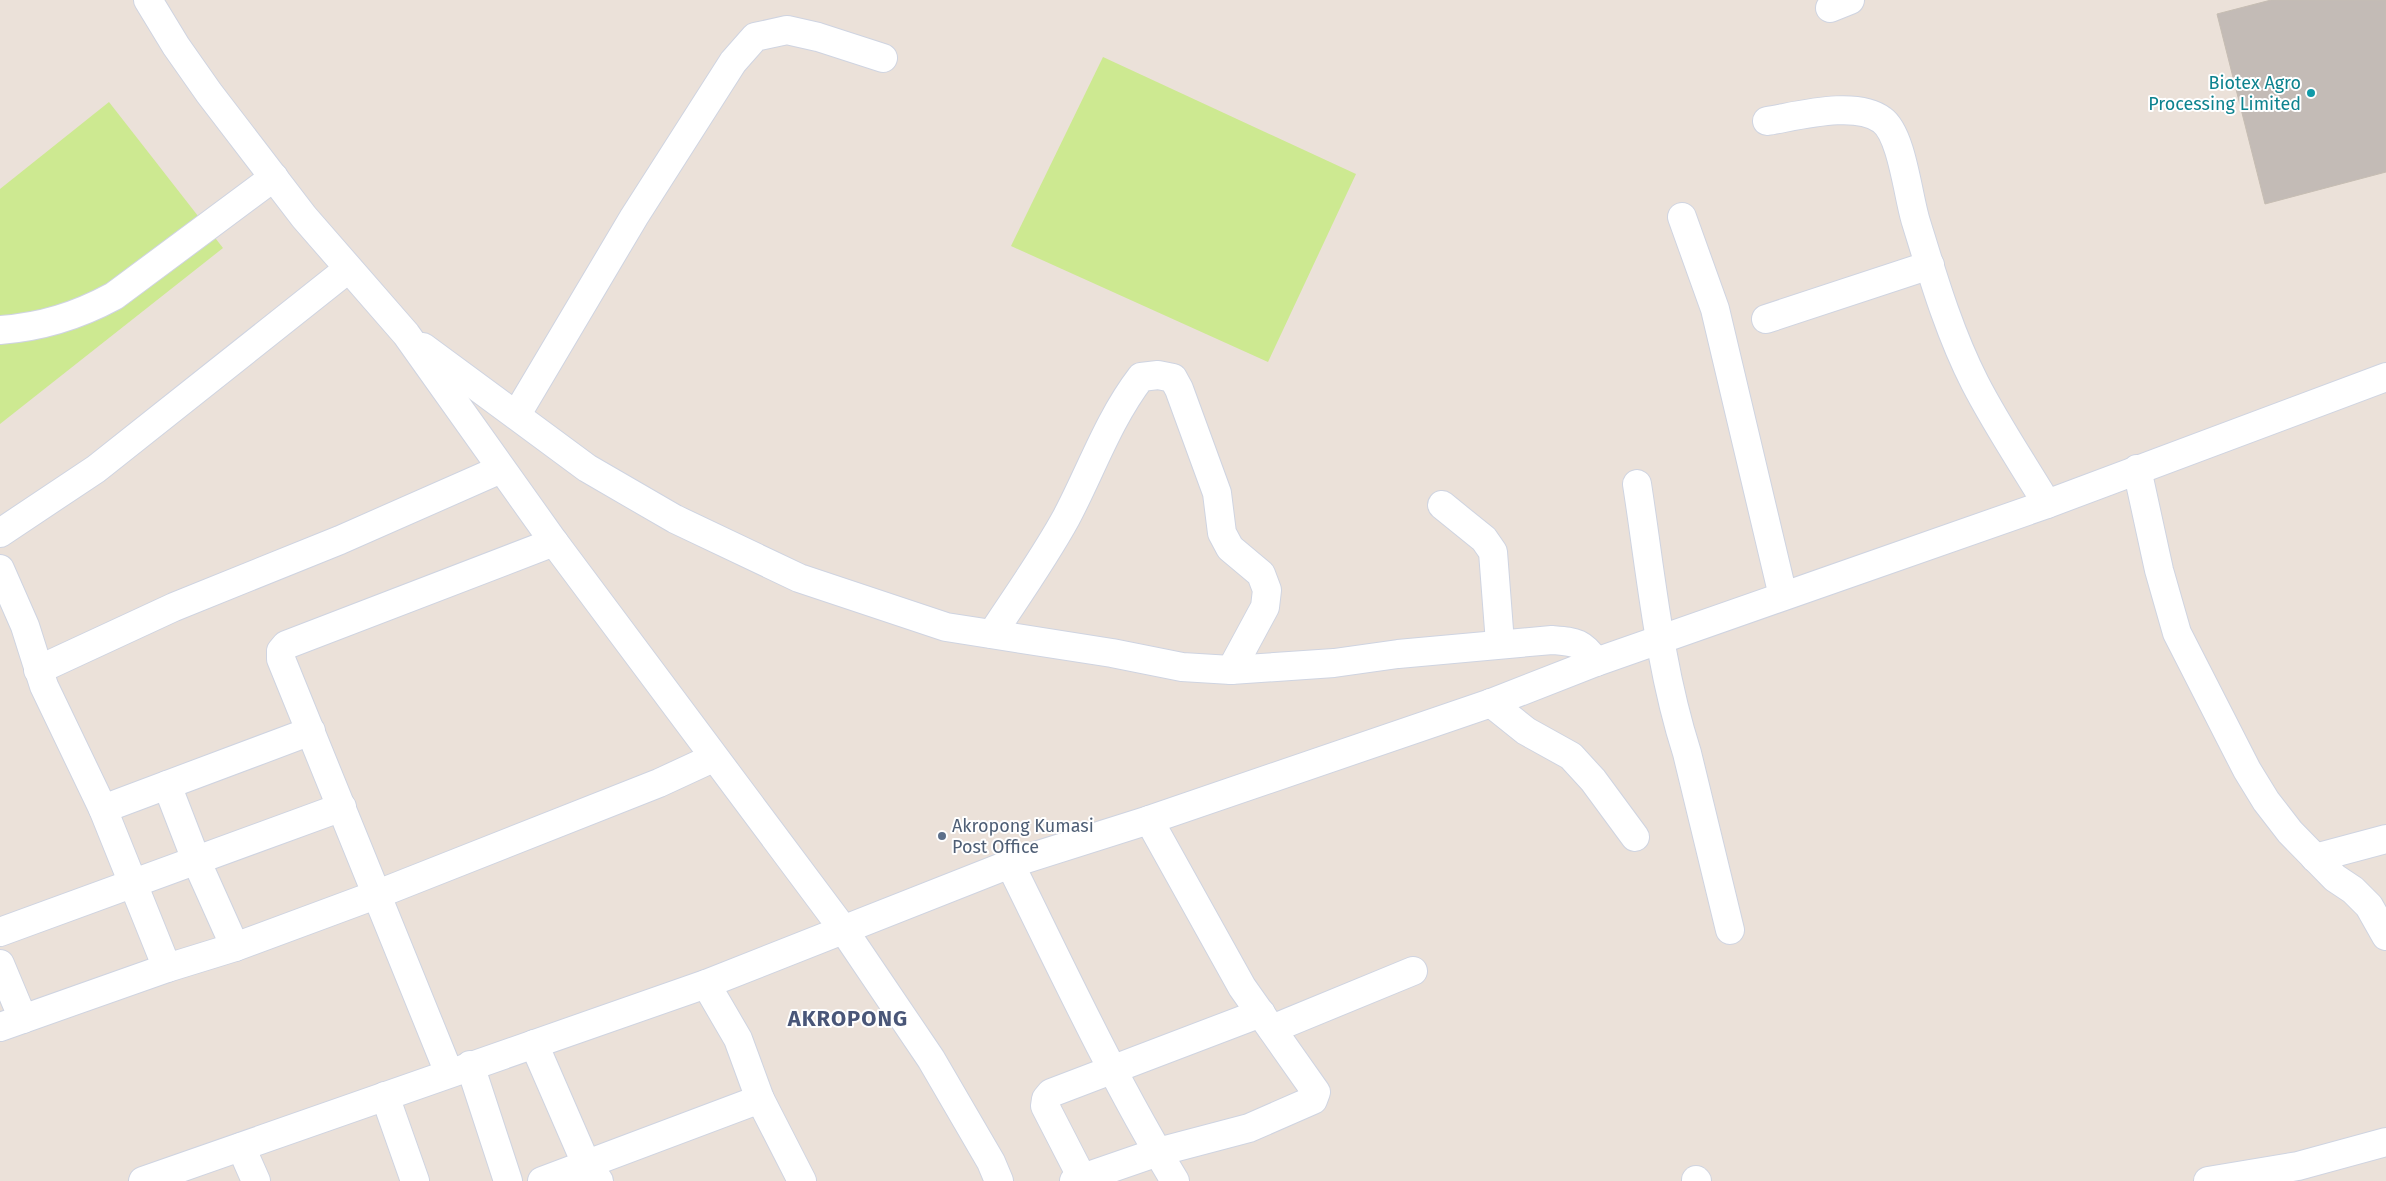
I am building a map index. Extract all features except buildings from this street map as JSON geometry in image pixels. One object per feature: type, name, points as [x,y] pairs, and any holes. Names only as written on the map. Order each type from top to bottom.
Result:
[{"type":"street","points":[[148,0],[176,46],[274,177],[348,269],[406,334],[554,542],[713,758],[843,929],[931,1059],[991,1162],[999,1181]]},
{"type":"street","points":[[516,414],[640,209],[733,62],[755,37],[787,30],[818,37],[883,58]]},
{"type":"street","points":[[1767,121],[1848,110],[1865,111],[1884,121],[1890,127],[1896,141],[1910,203],[1947,319],[1975,383],[2047,504]]},
{"type":"street","points":[[0,330],[26,328],[62,320],[86,311],[114,296],[274,177]]},
{"type":"street","points":[[1682,217],[1715,309],[1783,596]]},
{"type":"street","points":[[1766,319],[1930,266]]},
{"type":"street","points":[[0,533],[96,469],[348,269]]},
{"type":"street","points":[[406,334],[587,468],[675,519],[799,578],[946,627],[1182,667],[1231,670],[1334,664],[1398,654],[1500,643],[1552,640],[1574,642],[1585,647],[1596,662]]},
{"type":"street","points":[[992,634],[1062,525],[1094,456],[1130,391],[1141,377],[1158,375],[1173,378],[1179,389],[1217,493],[1222,533],[1230,548],[1261,574],[1266,590],[1265,607],[1231,670]]},
{"type":"street","points":[[143,1181],[706,984],[1010,864],[1149,820],[1491,703],[1596,662],[2047,504],[2386,377]]},
{"type":"street","points":[[38,670],[174,607],[340,540],[502,469]]},
{"type":"street","points":[[2138,469],[2159,570],[2177,633],[2248,770],[2266,800],[2290,832],[2335,878],[2353,890],[2369,906],[2386,936]]},
{"type":"street","points":[[1637,484],[1661,640],[1678,726],[1687,752],[1730,930]]},
{"type":"street","points":[[1442,505],[1484,539],[1493,552],[1500,643]]},
{"type":"street","points":[[508,1181],[460,1069],[378,894],[281,659],[281,651],[286,645],[554,542]]},
{"type":"street","points":[[0,569],[25,626],[38,670],[134,882],[167,968]]},
{"type":"street","points":[[1491,703],[1526,731],[1571,756],[1593,780],[1635,837]]},
{"type":"street","points":[[102,809],[311,731]]},
{"type":"street","points":[[0,964],[12,1023],[167,968],[235,947],[378,894],[660,783],[713,758]]},
{"type":"street","points":[[167,785],[196,860],[235,947]]},
{"type":"street","points":[[0,932],[342,807]]},
{"type":"street","points":[[1149,820],[1242,987],[1267,1021],[1316,1092],[1313,1100],[1249,1128],[1158,1152],[1078,1179],[1045,1106],[1046,1099],[1052,1093],[1114,1069],[1267,1021],[1413,971]]},
{"type":"street","points":[[2315,858],[2386,839]]},
{"type":"street","points":[[1010,864],[1114,1069],[1175,1181]]},
{"type":"street","points":[[706,984],[738,1039],[760,1099],[802,1181]]},
{"type":"street","points":[[534,1044],[593,1173]]},
{"type":"street","points":[[385,1096],[415,1181]]},
{"type":"street","points":[[542,1181],[593,1173],[760,1099]]},
{"type":"street","points":[[2208,1181],[2298,1166],[2386,1142]]},
{"type":"street","points":[[241,1147],[256,1181]]},
{"type":"green space","points":[[1103,57],[1356,174],[1268,362],[1011,246]]},
{"type":"green space","points":[[109,102],[223,248],[0,424],[0,189]]},
{"type":"place","name":"Biotex Agro Processing Limited","points":[[2311,93]]},
{"type":"place","name":"Akropong Kumasi Post Office","points":[[942,836]]},
{"type":"district","name":"AKROPONG","points":[[848,1018]]}]
